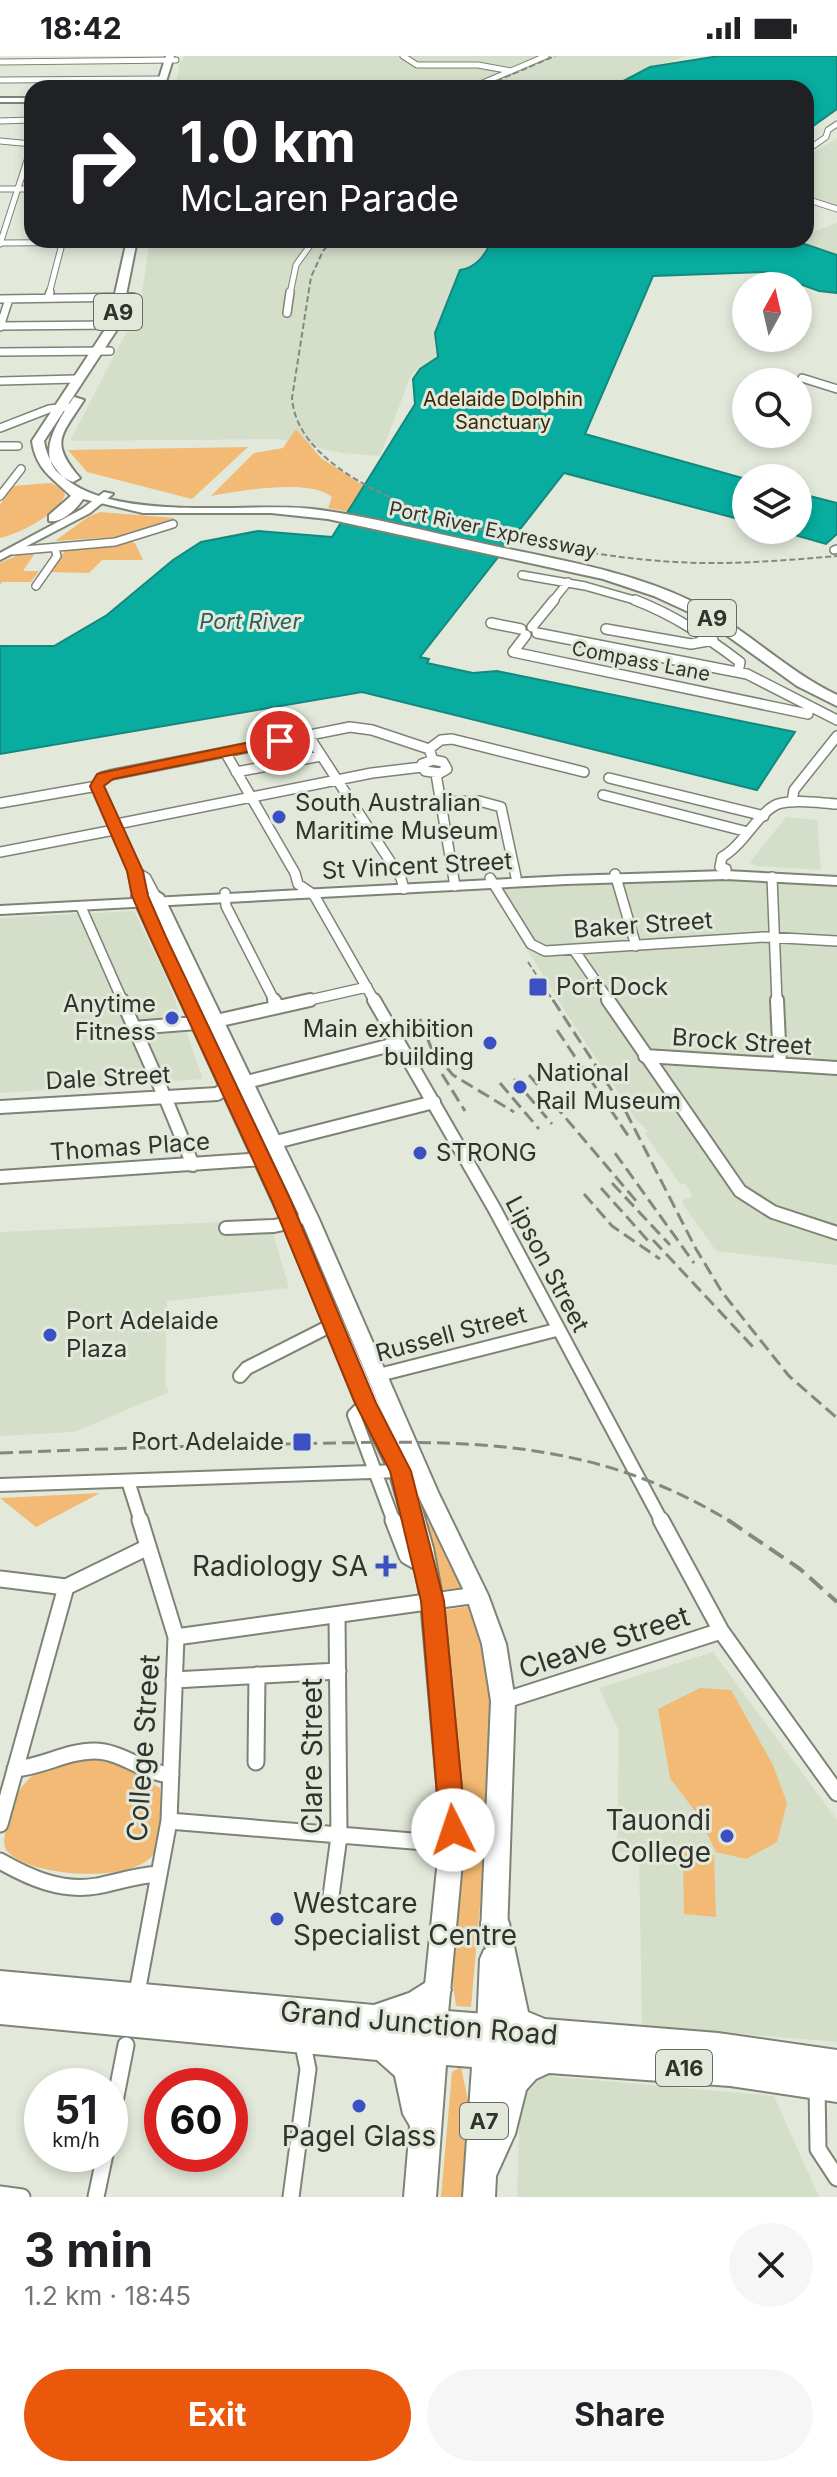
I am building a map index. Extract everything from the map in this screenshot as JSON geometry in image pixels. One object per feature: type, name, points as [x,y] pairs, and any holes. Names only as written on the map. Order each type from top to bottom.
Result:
[{"type":"highway","points":[[162,80],[173,58]]},
{"type":"highway","points":[[172,80],[173,58]]},
{"type":"highway","name":"A9","points":[[100,501],[57,460],[55,439],[110,351],[124,312],[136,248]]},
{"type":"highway","name":"A9","points":[[100,501],[53,477],[39,454],[39,435],[95,350],[118,328]]},
{"type":"highway","points":[[52,524],[75,503],[78,496],[76,491]]},
{"type":"highway","points":[[100,501],[113,508],[187,513]]},
{"type":"highway","name":"Port River Expressway","points":[[100,501],[257,505],[306,510],[629,582],[682,602],[718,623],[777,669],[831,700]]},
{"type":"highway","name":"Port River Expressway","points":[[100,501],[147,510],[187,513],[306,510]]},
{"type":"highway","points":[[479,2193],[504,2118],[508,2090],[525,2068],[554,2046],[513,2016],[495,1923]]},
{"type":"highway","name":"Grand Junction Road","points":[[0,1985],[131,2021],[349,2018],[433,2037],[554,2046],[730,2071],[827,2074]]},
{"type":"highway","points":[[349,2018],[394,2014],[417,2005],[436,1990]]},
{"type":"highway","name":"Grand Junction Road","points":[[0,2009],[302,2040],[382,2045],[433,2037]]},
{"type":"highway","name":"A7","points":[[420,2197],[433,2037]]},
{"type":"highway","name":"A7","points":[[479,2193],[489,2041]]},
{"type":"highway","points":[[382,2045],[408,2068],[424,2150]]},
{"type":"main road","points":[[0,100],[24,100]]},
{"type":"main road","points":[[6,549],[100,501]]},
{"type":"main road","points":[[50,547],[52,524]]},
{"type":"main road","points":[[6,549],[52,524]]},
{"type":"main road","name":"St Vincent Street","points":[[726,872],[837,879]]},
{"type":"main road","name":"St Vincent Street","points":[[0,904],[726,872],[837,879]]},
{"type":"main road","name":"St Vincent Street","points":[[491,881],[516,877],[616,876]]},
{"type":"main road","name":"St Vincent Street","points":[[0,910],[81,907],[149,899]]},
{"type":"main road","name":"A7","points":[[149,899],[300,1220],[355,1322],[427,1492],[477,1595],[494,1644],[503,1701],[489,2041]]},
{"type":"main road","name":"A7","points":[[300,1220],[335,1332],[400,1471],[432,1601],[445,1716],[452,1844],[433,2037]]},
{"type":"main road","points":[[335,1332],[355,1322]]},
{"type":"main road","points":[[411,1449],[401,1462],[400,1471],[416,1488],[427,1492]]},
{"type":"street","points":[[403,56],[417,65],[478,65],[511,71]]},
{"type":"street","points":[[490,80],[546,56]]},
{"type":"street","points":[[0,62],[173,58]]},
{"type":"street","points":[[0,80],[43,80],[49,61]]},
{"type":"street","points":[[0,121],[24,120]]},
{"type":"street","points":[[814,145],[837,124]]},
{"type":"street","points":[[0,141],[24,143]]},
{"type":"street","points":[[24,170],[0,243],[24,242]]},
{"type":"street","points":[[0,189],[24,189]]},
{"type":"street","points":[[814,202],[837,209]]},
{"type":"street","points":[[48,298],[60,248]]},
{"type":"street","points":[[287,313],[294,264],[306,248]]},
{"type":"street","points":[[0,299],[126,297]]},
{"type":"street","points":[[9,299],[0,327],[118,328]]},
{"type":"street","points":[[0,352],[110,351]]},
{"type":"street","points":[[0,381],[76,379]]},
{"type":"street","points":[[0,389],[16,380]]},
{"type":"street","points":[[812,381],[837,389]]},
{"type":"street","points":[[0,428],[58,407],[74,408]]},
{"type":"street","points":[[0,446],[18,446]]},
{"type":"street","points":[[0,496],[21,469]]},
{"type":"street","points":[[0,477],[12,477]]},
{"type":"street","points":[[6,549],[131,539],[173,524]]},
{"type":"street","points":[[36,586],[57,554],[50,547]]},
{"type":"street","points":[[529,631],[571,571]]},
{"type":"street","points":[[522,575],[571,571],[609,589],[643,600],[689,623],[713,640],[740,662],[738,672]]},
{"type":"street","points":[[491,623],[755,676],[837,720]]},
{"type":"street","points":[[606,629],[691,644],[713,640]]},
{"type":"street","name":"Compass Lane","points":[[529,631],[513,652],[808,714]]},
{"type":"street","points":[[678,660],[691,644]]},
{"type":"street","points":[[785,709],[797,700]]},
{"type":"street","points":[[149,899],[113,828],[97,786],[102,777],[308,735],[358,728],[413,741],[429,749],[433,760]]},
{"type":"street","points":[[308,735],[404,886]]},
{"type":"street","points":[[792,802],[794,790],[837,736]]},
{"type":"street","points":[[429,749],[441,740],[452,739],[584,772]]},
{"type":"street","name":"Lipson Street","points":[[225,752],[295,873],[298,884],[311,892],[434,1102],[721,1631],[837,1793]]},
{"type":"street","points":[[236,772],[321,756]]},
{"type":"street","points":[[0,852],[251,797],[422,767],[425,762],[433,760],[448,766],[444,772],[436,774],[422,767]]},
{"type":"street","points":[[436,774],[455,883]]},
{"type":"street","points":[[609,778],[764,816]]},
{"type":"street","points":[[0,803],[97,786]]},
{"type":"street","points":[[64,792],[91,795],[103,802]]},
{"type":"street","points":[[603,795],[748,832]]},
{"type":"street","points":[[441,802],[479,801],[501,807],[516,877]]},
{"type":"street","points":[[726,872],[731,868],[732,852],[775,805],[792,802],[837,804]]},
{"type":"street","points":[[616,876],[636,946]]},
{"type":"street","points":[[772,877],[780,1064]]},
{"type":"street","name":"Baker Street","points":[[491,881],[536,948],[574,950],[774,936],[837,941]]},
{"type":"street","points":[[225,896],[278,1007]]},
{"type":"street","points":[[81,907],[193,1165]]},
{"type":"street","points":[[574,950],[737,1188],[748,1199],[773,1212],[837,1233]]},
{"type":"street","points":[[133,1028],[206,1022],[367,987]]},
{"type":"street","name":"Dale Street","points":[[0,1101],[217,1094],[236,1085],[399,1043]]},
{"type":"street","name":"Brock Street","points":[[645,1056],[837,1068]]},
{"type":"street","name":"Dale Street","points":[[0,1107],[163,1094]]},
{"type":"street","name":"Thomas Place","points":[[0,1177],[193,1165],[267,1151],[434,1102]]},
{"type":"street","points":[[226,1228],[274,1226],[300,1220]]},
{"type":"street","name":"Russell Street","points":[[356,1381],[556,1330]]},
{"type":"street","points":[[240,1376],[247,1368],[335,1332]]},
{"type":"street","points":[[366,1403],[354,1415],[407,1556],[426,1567]]},
{"type":"street","points":[[0,1485],[400,1471]]},
{"type":"street","name":"College Street","points":[[122,2068],[169,1821],[176,1637],[146,1548],[128,1481]]},
{"type":"street","points":[[0,1579],[66,1587],[146,1548]]},
{"type":"street","points":[[0,1824],[2,1807],[66,1587]]},
{"type":"street","points":[[176,1637],[477,1595]]},
{"type":"street","name":"Clare Street","points":[[331,1896],[339,1836],[337,1615]]},
{"type":"street","name":"Cleave Street","points":[[503,1701],[721,1631]]},
{"type":"street","points":[[174,1680],[338,1671]]},
{"type":"street","points":[[256,1762],[257,1675]]},
{"type":"street","points":[[15,1769],[28,1769],[75,1753],[96,1751],[117,1755],[155,1774],[171,1775]]},
{"type":"street","points":[[169,1821],[498,1848]]},
{"type":"street","points":[[0,1861],[47,1884],[68,1887],[91,1887],[159,1874]]},
{"type":"street","points":[[291,2197],[308,2069],[302,2040]]},
{"type":"street","points":[[827,2074],[818,2149],[837,2178]]},
{"type":"street","points":[[96,2197],[101,2172]]},
{"type":"street","points":[[0,2194],[22,2197]]},
{"type":"shaded area","points":[[185,56],[687,56],[637,72],[624,80],[177,80],[180,63]]},
{"type":"shaded area","points":[[837,138],[837,206],[814,198],[814,152]]},
{"type":"shaded area","points":[[837,223],[837,255],[814,247],[814,231]]},
{"type":"shaded area","points":[[149,248],[488,248],[435,333],[438,357],[417,369],[410,378],[380,456],[341,453],[280,439],[70,441],[140,306]]},
{"type":"shaded area","points":[[296,429],[321,458],[364,486],[349,512],[328,508],[332,497],[308,488],[274,488],[211,496],[254,453],[283,448]]},
{"type":"shaded area","points":[[248,447],[192,499],[87,472],[68,450]]},
{"type":"shaded area","points":[[51,483],[63,489],[65,495],[55,509],[27,528],[0,538],[0,505],[12,486]]},
{"type":"shaded area","points":[[100,512],[175,518],[117,537],[55,541]]},
{"type":"shaded area","points":[[128,541],[135,543],[143,560],[102,560],[89,573],[50,572],[65,551]]},
{"type":"shaded area","points":[[35,553],[23,571],[39,571],[31,582],[2,582],[0,585],[0,563],[20,554]]},
{"type":"shaded area","points":[[786,817],[817,820],[821,870],[756,866],[750,862]]},
{"type":"shaded area","points":[[729,878],[837,885],[837,1265],[716,1251],[683,1204],[683,1200],[693,1196],[684,1183],[680,1184],[645,1134],[648,1131],[637,1121],[490,890]]},
{"type":"shaded area","points":[[134,911],[167,978],[203,1079],[0,1093],[0,918]]},
{"type":"shaded area","points":[[269,1220],[289,1288],[167,1301],[165,1384],[169,1392],[74,1432],[0,1436],[0,1232]]},
{"type":"shaded area","points":[[100,1493],[36,1527],[0,1498]]},
{"type":"shaded area","points":[[430,1522],[460,1588],[440,1590],[421,1524]]},
{"type":"shaded area","points":[[470,1606],[488,1658],[491,1687],[490,1777],[485,1832],[478,1836],[463,1834],[454,1704],[442,1617],[446,1610]]},
{"type":"shaded area","name":"Tauondi College","points":[[713,1652],[837,1820],[837,2042],[642,2026],[639,1853],[617,1852],[619,1731],[599,1688]]},
{"type":"shaded area","points":[[700,1688],[731,1690],[773,1765],[787,1803],[777,1842],[746,1859],[716,1852],[698,1815],[670,1778],[658,1709]]},
{"type":"shaded area","points":[[93,1758],[125,1766],[160,1788],[160,1836],[156,1850],[146,1861],[129,1869],[84,1874],[37,1867],[7,1851],[4,1840],[8,1821],[19,1791],[27,1781],[48,1767]]},
{"type":"shaded area","points":[[683,1852],[714,1855],[716,1917],[684,1914]]},
{"type":"shaded area","points":[[474,1856],[484,1861],[471,2007],[456,2006],[451,1971],[462,1858]]},
{"type":"shaded area","points":[[461,2067],[469,2105],[466,2197],[441,2197],[452,2072]]},
{"type":"shaded area","points":[[546,2076],[774,2096],[819,2197],[517,2197],[520,2098],[532,2079]]},
{"type":"water","points":[[719,56],[837,56],[837,109],[814,125],[814,80],[625,80],[650,67]]},
{"type":"water","name":"Port River","points":[[814,247],[837,255],[837,293],[812,288],[812,272],[653,276],[585,434],[732,475],[732,517],[564,473],[420,657],[429,659],[427,663],[473,673],[497,671],[795,732],[757,790],[362,692],[0,754],[0,646],[54,646],[107,615],[173,560],[201,542],[258,531],[332,537],[415,404],[413,379],[420,369],[438,357],[435,333],[460,270],[475,264],[488,248]]},
{"type":"water","points":[[812,497],[837,503],[837,534],[826,544],[812,540]]},
{"type":"railway","points":[[499,80],[555,56]]},
{"type":"railway","points":[[326,248],[311,277],[292,398],[307,437],[341,469],[389,497],[446,519],[567,549],[620,557],[705,563],[837,556]]},
{"type":"railway","points":[[528,962],[554,1002]]},
{"type":"railway","points":[[553,1000],[626,1112],[696,1249],[722,1292],[789,1376],[837,1418]]},
{"type":"railway","points":[[420,1019],[432,1050],[453,1075],[514,1112]]},
{"type":"railway","points":[[557,1030],[631,1140]]},
{"type":"railway","points":[[442,1074],[465,1111]]},
{"type":"railway","points":[[529,1075],[638,1203]]},
{"type":"railway","points":[[514,1079],[552,1124]]},
{"type":"railway","points":[[500,1083],[539,1129]]},
{"type":"railway","points":[[615,1153],[694,1263]]},
{"type":"railway","points":[[612,1183],[670,1245]]},
{"type":"railway","points":[[601,1188],[651,1244]]},
{"type":"railway","points":[[584,1194],[612,1226],[660,1259]]},
{"type":"railway","points":[[653,1240],[754,1348]]},
{"type":"railway","points":[[0,1453],[403,1442],[514,1448],[568,1457],[622,1471],[676,1493],[731,1522]]},
{"type":"railway","points":[[731,1522],[800,1569],[837,1602]]},
{"type":"place","name":"South Australian Maritime Museum","points":[[279,817]]},
{"type":"place","name":"Port Dock","points":[[538,987]]},
{"type":"place","name":"Anytime Fitness","points":[[172,1018]]},
{"type":"place","name":"Main exhibition building","points":[[490,1043]]},
{"type":"place","name":"National Rail Museum","points":[[520,1087]]},
{"type":"place","name":"STRONG","points":[[420,1153]]},
{"type":"place","name":"Port Adelaide Plaza","points":[[50,1335]]},
{"type":"place","name":"Port Adelaide","points":[[302,1442]]},
{"type":"place","name":"Radiology SA","points":[[386,1566]]},
{"type":"place","name":"Tauondi College","points":[[727,1836]]},
{"type":"place","name":"Westcare Specialist Centre","points":[[277,1919]]},
{"type":"place","name":"Pagel Glass","points":[[359,2106]]},
{"type":"route","points":[[280,741],[110,775],[102,777],[97,786],[114,830],[135,871],[140,896],[158,937],[282,1201],[366,1403],[400,1471],[422,1548],[432,1601],[445,1716],[453,1830]]},
{"type":"park label","name":"Adelaide Dolphin Sanctuary","points":[[503,410]]}]
